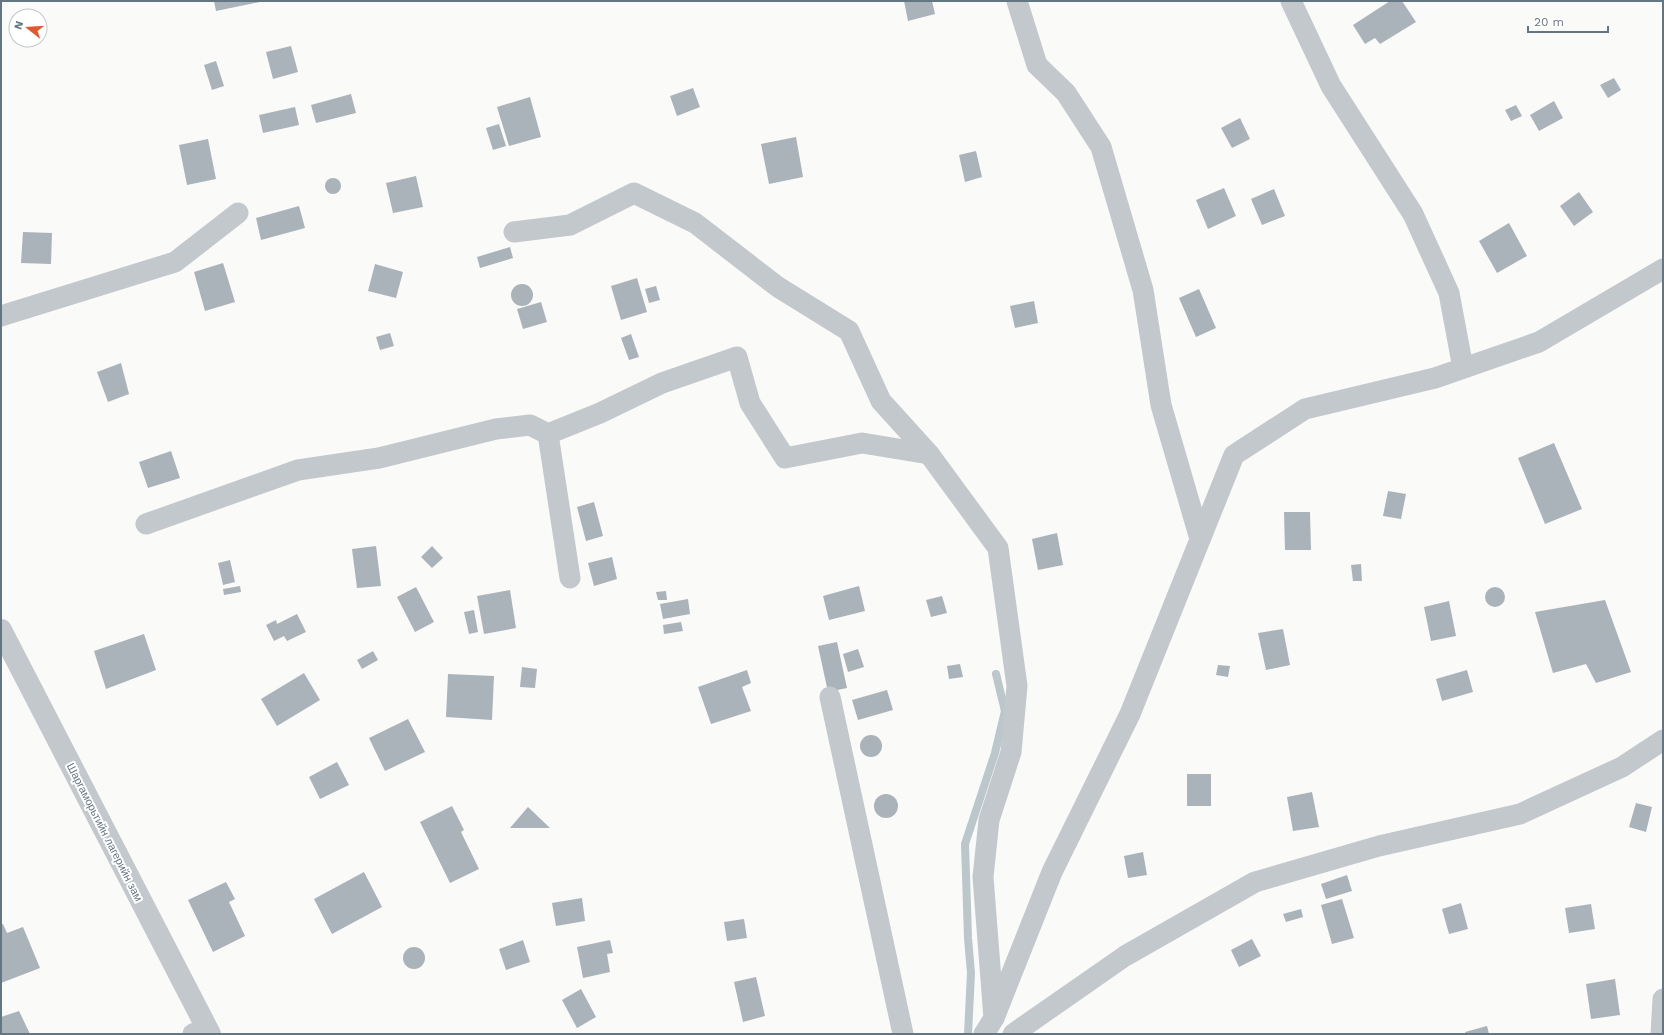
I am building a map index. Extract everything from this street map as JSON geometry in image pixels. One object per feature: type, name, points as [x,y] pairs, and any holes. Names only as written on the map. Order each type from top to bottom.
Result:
[{"type":"street","points":[[1017,1],[1037,64],[1066,93],[1101,147],[1143,290],[1161,405],[1200,539]]},
{"type":"street","points":[[1291,1],[1331,86],[1413,214],[1449,293],[1463,368]]},
{"type":"street","points":[[514,232],[570,225],[634,193],[695,222],[778,287],[849,331],[881,401],[929,454],[998,548],[1017,686],[1011,752],[989,820],[983,877],[989,1026]]},
{"type":"street","points":[[1,316],[175,262],[238,213]]},
{"type":"street","points":[[989,1026],[1052,872],[1130,714],[1234,455],[1305,409],[1435,378],[1539,342],[1663,269]]},
{"type":"street","points":[[146,524],[298,470],[379,458],[503,428],[530,425],[548,434],[600,413],[662,383],[738,357],[750,403],[785,458],[862,443],[929,454]]},
{"type":"street","points":[[548,434],[570,578]]},
{"type":"street","name":"Шаргаморьтийн лагерийн зам","points":[[1,630],[203,1032]]},
{"type":"street","points":[[830,697],[903,1034]]},
{"type":"street","points":[[1013,1034],[1125,956],[1255,882],[1379,846],[1520,814],[1622,766],[1663,740]]},
{"type":"street","points":[[1662,1034],[1663,999]]},
{"type":"building","points":[[214,1],[260,1],[260,2],[216,11]]},
{"type":"building","points":[[904,1],[932,1],[935,14],[908,21]]},
{"type":"building","points":[[1390,1],[1402,1],[1416,22],[1380,44],[1375,38],[1365,44],[1353,25]]},
{"type":"building","points":[[291,46],[298,72],[273,79],[266,52]]},
{"type":"building","points":[[216,61],[224,86],[212,90],[204,65]]},
{"type":"building","points":[[1614,78],[1621,90],[1608,98],[1600,85]]},
{"type":"building","points":[[693,88],[700,107],[677,116],[670,96]]},
{"type":"building","points":[[351,94],[356,113],[316,123],[311,105]]},
{"type":"building","points":[[530,97],[541,137],[509,146],[497,107]]},
{"type":"building","points":[[1554,101],[1563,118],[1539,131],[1530,115]]},
{"type":"building","points":[[1516,105],[1522,116],[1511,121],[1505,110]]},
{"type":"building","points":[[295,107],[299,125],[263,133],[259,115]]},
{"type":"building","points":[[1240,118],[1250,139],[1232,148],[1221,128]]},
{"type":"building","points":[[499,124],[506,146],[493,150],[486,128]]},
{"type":"building","points":[[796,137],[803,177],[769,184],[761,144]]},
{"type":"building","points":[[208,139],[216,179],[187,185],[179,145]]},
{"type":"building","points":[[976,151],[982,177],[965,182],[959,155]]},
{"type":"building","points":[[416,176],[423,207],[393,213],[386,183]]},
{"type":"building","points":[[330,178],[336,178],[341,183],[339,192],[336,194],[330,194],[325,189],[325,183]]},
{"type":"building","points":[[1224,188],[1236,216],[1208,229],[1196,200]]},
{"type":"building","points":[[1274,189],[1285,216],[1262,225],[1251,199]]},
{"type":"building","points":[[1579,192],[1593,212],[1574,226],[1560,206]]},
{"type":"building","points":[[299,206],[305,228],[261,240],[256,218]]},
{"type":"building","points":[[1509,223],[1527,256],[1497,273],[1479,241]]},
{"type":"building","points":[[23,232],[52,233],[51,264],[21,263]]},
{"type":"building","points":[[510,247],[513,258],[480,268],[477,257]]},
{"type":"building","points":[[223,263],[235,302],[205,311],[194,272]]},
{"type":"building","points":[[375,264],[403,272],[396,298],[368,291]]},
{"type":"building","points":[[637,278],[647,312],[621,320],[611,286]]},
{"type":"building","points":[[522,284],[530,287],[533,295],[530,303],[522,306],[514,303],[511,295],[514,287]]},
{"type":"building","points":[[656,286],[660,300],[649,303],[645,289]]},
{"type":"building","points":[[1199,289],[1216,328],[1196,337],[1179,298]]},
{"type":"building","points":[[1034,301],[1038,323],[1015,328],[1010,306]]},
{"type":"building","points":[[541,302],[547,322],[523,329],[517,309]]},
{"type":"building","points":[[390,333],[394,346],[380,350],[376,337]]},
{"type":"building","points":[[631,334],[639,357],[629,360],[621,338]]},
{"type":"building","points":[[121,363],[129,394],[108,402],[97,372]]},
{"type":"building","points":[[1554,443],[1582,509],[1545,524],[1518,458]]},
{"type":"building","points":[[171,451],[180,478],[148,488],[139,462]]},
{"type":"building","points":[[1388,491],[1406,494],[1401,519],[1383,516]]},
{"type":"building","points":[[594,502],[603,536],[586,541],[577,507]]},
{"type":"building","points":[[1284,512],[1310,512],[1311,550],[1285,550]]},
{"type":"building","points":[[1057,533],[1063,565],[1038,570],[1032,539]]},
{"type":"building","points":[[376,546],[381,586],[357,588],[352,549]]},
{"type":"building","points":[[432,546],[443,558],[432,568],[421,557]]},
{"type":"building","points":[[612,557],[617,579],[594,586],[588,563]]},
{"type":"building","points":[[230,560],[235,582],[223,585],[218,563]]},
{"type":"building","points":[[1361,564],[1362,581],[1353,581],[1351,565]]},
{"type":"building","points":[[240,586],[241,592],[224,595],[223,589]]},
{"type":"building","points":[[859,586],[865,611],[829,620],[823,596]]},
{"type":"building","points":[[416,587],[434,622],[415,632],[397,597]]},
{"type":"building","points":[[1495,587],[1502,590],[1505,597],[1502,604],[1495,607],[1488,604],[1485,597],[1488,590]]},
{"type":"building","points":[[510,590],[516,628],[484,634],[477,596]]},
{"type":"building","points":[[666,591],[667,600],[658,600],[656,592]]},
{"type":"building","points":[[942,596],[947,613],[931,617],[926,600]]},
{"type":"building","points":[[688,599],[690,614],[663,619],[660,604]]},
{"type":"building","points":[[1605,600],[1631,672],[1596,683],[1586,664],[1553,673],[1535,612]]},
{"type":"building","points":[[1449,601],[1456,636],[1431,641],[1424,607]]},
{"type":"building","points":[[474,610],[478,632],[469,634],[464,612]]},
{"type":"building","points":[[297,614],[306,632],[287,641],[284,636],[274,641],[266,625],[276,620],[277,624]]},
{"type":"building","points":[[681,622],[683,631],[664,634],[663,625]]},
{"type":"building","points":[[1283,629],[1290,665],[1266,670],[1258,633]]},
{"type":"building","points":[[144,634],[156,670],[106,689],[94,651]]},
{"type":"building","points":[[837,642],[847,688],[828,692],[818,646]]},
{"type":"building","points":[[858,649],[864,667],[848,672],[843,654]]},
{"type":"building","points":[[373,651],[378,660],[362,669],[357,660]]},
{"type":"building","points":[[960,664],[963,677],[949,679],[947,666]]},
{"type":"building","points":[[1218,665],[1230,666],[1228,677],[1216,675]]},
{"type":"building","points":[[522,667],[537,669],[535,688],[520,687]]},
{"type":"building","points":[[747,670],[751,683],[742,687],[751,711],[711,724],[698,687]]},
{"type":"building","points":[[1467,670],[1473,692],[1442,701],[1436,679]]},
{"type":"building","points":[[304,673],[320,700],[277,726],[261,699]]},
{"type":"building","points":[[448,674],[494,676],[492,720],[446,717]]},
{"type":"building","points":[[887,690],[893,710],[858,720],[852,700]]},
{"type":"building","points":[[408,719],[425,752],[385,771],[369,738]]},
{"type":"building","points":[[871,735],[879,738],[882,746],[879,754],[871,757],[863,754],[860,746],[863,738]]},
{"type":"building","points":[[337,762],[349,785],[320,799],[309,777]]},
{"type":"building","points":[[1187,774],[1211,774],[1211,806],[1187,806]]},
{"type":"building","points":[[1312,792],[1319,827],[1293,831],[1287,797]]},
{"type":"building","points":[[886,794],[895,797],[898,806],[895,815],[886,818],[877,815],[874,806],[877,797]]},
{"type":"building","points":[[1636,803],[1652,807],[1646,832],[1629,827]]},
{"type":"building","points":[[452,806],[464,830],[461,832],[479,869],[450,883],[420,822]]},
{"type":"building","points":[[528,807],[550,828],[510,828]]},
{"type":"building","points":[[1143,852],[1147,875],[1128,878],[1124,856]]},
{"type":"building","points":[[364,872],[382,907],[332,934],[314,899]]},
{"type":"building","points":[[1347,875],[1352,891],[1326,899],[1321,884]]},
{"type":"building","points":[[226,882],[235,899],[229,902],[245,936],[213,952],[188,900]]},
{"type":"building","points":[[582,898],[585,921],[556,926],[552,903]]},
{"type":"building","points":[[1342,899],[1354,938],[1332,944],[1321,905]]},
{"type":"building","points":[[1461,903],[1468,929],[1449,934],[1442,909]]},
{"type":"building","points":[[1591,904],[1595,929],[1569,933],[1565,908]]},
{"type":"building","points":[[1301,909],[1303,917],[1286,922],[1283,914]]},
{"type":"building","points":[[744,919],[747,938],[727,941],[724,922]]},
{"type":"building","points":[[3,924],[7,933],[23,927],[40,968],[1,983],[1,925]]},
{"type":"building","points":[[1252,939],[1261,956],[1239,967],[1231,950]]},
{"type":"building","points":[[523,940],[530,962],[506,970],[499,949]]},
{"type":"building","points":[[610,940],[613,953],[607,954],[610,972],[583,978],[577,947]]},
{"type":"building","points":[[414,947],[418,948],[424,954],[424,962],[418,968],[414,969],[410,968],[404,962],[403,958],[404,954],[410,948]]},
{"type":"building","points":[[756,977],[765,1016],[743,1022],[734,982]]},
{"type":"building","points":[[1615,979],[1620,1015],[1591,1019],[1586,984]]},
{"type":"building","points":[[581,989],[596,1017],[577,1028],[562,1000]]},
{"type":"building","points":[[19,1011],[30,1034],[1,1034],[1,1017]]},
{"type":"building","points":[[1487,1026],[1489,1034],[1466,1034],[1465,1032]]},
{"type":"waterway","points":[[968,1034],[971,973],[968,938],[965,844],[995,753],[1005,711],[996,674]]}]
